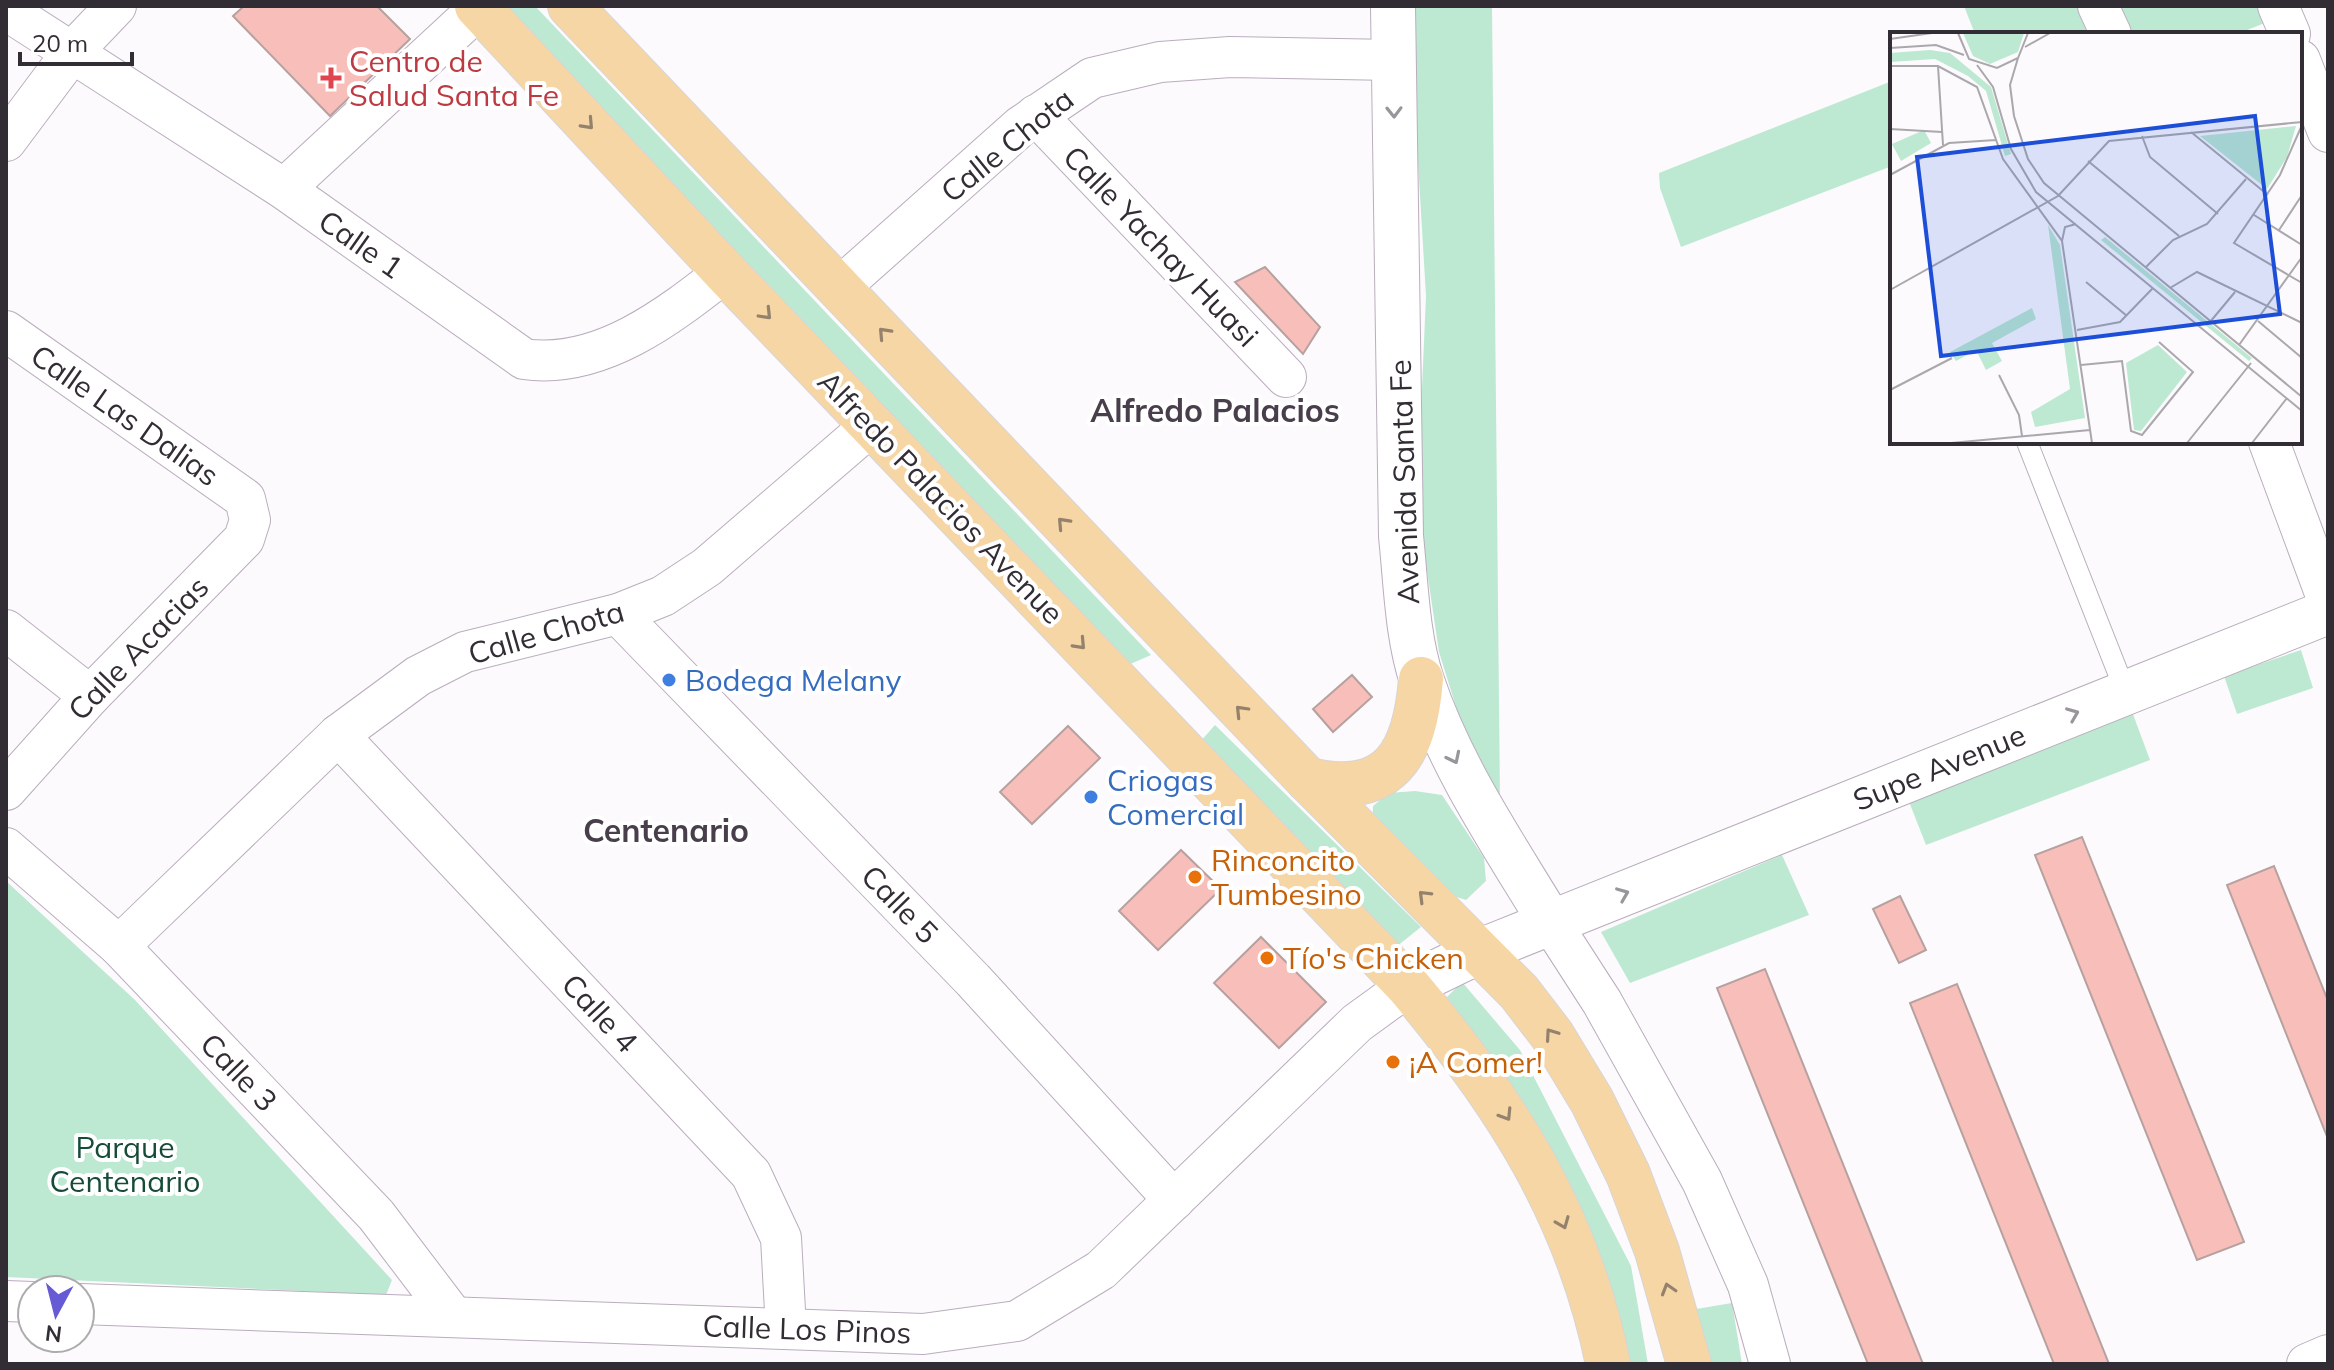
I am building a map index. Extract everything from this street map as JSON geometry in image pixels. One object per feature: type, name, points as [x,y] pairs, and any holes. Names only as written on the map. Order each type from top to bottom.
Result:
[{"type":"main road","points":[[570,6],[1203,672],[1519,992],[1552,1035],[1592,1101],[1628,1174],[1657,1251],[1689,1364]]},
{"type":"main road","name":"Alfredo Palacios Avenue","points":[[478,7],[725,272],[1408,986],[1490,1088],[1530,1153],[1556,1205],[1579,1263],[1608,1364]]},
{"type":"main road","points":[[1151,718],[1203,672]]},
{"type":"main road","points":[[1308,780],[1333,786],[1359,784],[1383,773],[1402,756],[1414,733],[1421,679]]},
{"type":"street","points":[[6,141],[74,50],[116,6]]},
{"type":"street","name":"Avenida Santa Fe","points":[[1393,6],[1401,536],[1410,621],[1421,679],[1463,776],[1551,923]]},
{"type":"street","points":[[2098,6],[2110,32]]},
{"type":"street","points":[[2278,6],[2289,32]]},
{"type":"street","points":[[284,189],[478,7]]},
{"type":"street","name":"Calle 1","points":[[6,10],[74,50],[284,189],[524,359],[551,363],[605,349],[671,315],[725,272]]},
{"type":"street","name":"Calle Chota","points":[[840,287],[1036,115],[1092,78],[1160,62],[1230,57],[1393,60]]},
{"type":"street","points":[[2302,65],[2328,132]]},
{"type":"street","name":"Calle Yachay Huasi","points":[[1036,115],[1286,377]]},
{"type":"street","name":"Calle Las Dalias","points":[[6,331],[245,499]]},
{"type":"street","name":"Calle Chota","points":[[119,946],[338,735],[418,676],[465,652],[618,614],[663,596],[707,567],[873,424]]},
{"type":"street","points":[[2270,444],[2328,601]]},
{"type":"street","name":"Calle Acacias","points":[[6,790],[90,696],[244,539],[250,520],[245,499]]},
{"type":"street","name":"Supe Avenue","points":[[1408,986],[1480,951],[2328,612]]},
{"type":"street","name":"Calle 5","points":[[618,614],[973,980],[1174,1200]]},
{"type":"street","points":[[6,630],[90,696]]},
{"type":"street","name":"Calle 4","points":[[338,735],[751,1174],[781,1238],[786,1329]]},
{"type":"street","name":"Calle 3","points":[[6,848],[119,946],[376,1215],[452,1315]]},
{"type":"street","points":[[1551,923],[1609,1015],[1702,1181],[1748,1285],[1770,1364]]},
{"type":"street","name":"Calle Los Pinos","points":[[96,1304],[923,1334],[1017,1321],[1101,1270],[1357,1023],[1408,986]]},
{"type":"street","points":[[2307,1364],[2328,1355]]},
{"type":"lane","points":[[2028,444],[2126,693]]},
{"type":"green space","points":[[493,6],[535,6],[1151,655],[1119,669]]},
{"type":"green space","points":[[1413,6],[1492,6],[1500,802],[1470,752],[1439,652],[1417,503],[1426,296],[1414,94]]},
{"type":"green space","points":[[1964,6],[2263,6],[2270,21],[2242,32],[1974,32]]},
{"type":"green space","points":[[1890,82],[1890,167],[1681,247],[1660,188],[1659,173]]},
{"type":"green space","points":[[2301,650],[2313,688],[2237,714],[2224,676]]},
{"type":"green space","points":[[2131,709],[2150,760],[1926,845],[1906,794]]},
{"type":"green space","points":[[1215,725],[1421,927],[1391,951],[1192,751]]},
{"type":"green space","points":[[1415,791],[1442,795],[1484,858],[1486,881],[1466,900],[1444,893],[1372,828],[1373,806],[1389,793]]},
{"type":"green space","points":[[1782,855],[1809,915],[1630,983],[1601,932]]},
{"type":"green space","name":"Parque Centenario","points":[[6,881],[135,1000],[392,1280],[386,1295],[96,1281],[96,1274],[16,1274],[16,1277],[6,1277]]},
{"type":"green space","points":[[1462,982],[1520,1050],[1631,1266],[1648,1364],[1614,1364],[1436,1008]]},
{"type":"green space","points":[[1732,1303],[1742,1364],[1699,1364],[1690,1310]]},
{"type":"building","name":"Centro de Salud Santa Fe","points":[[244,6],[377,6],[410,39],[330,116],[233,16]]},
{"type":"building","points":[[1265,267],[1320,327],[1303,354],[1235,282]]},
{"type":"building","points":[[1352,675],[1372,697],[1333,732],[1313,709]]},
{"type":"building","points":[[1068,726],[1100,758],[1032,824],[1000,792]]},
{"type":"building","points":[[2082,837],[2244,1242],[2197,1260],[2035,855]]},
{"type":"building","points":[[1181,850],[1221,889],[1158,950],[1119,911]]},
{"type":"building","points":[[2274,866],[2328,1001],[2328,1139],[2227,885]]},
{"type":"building","points":[[1900,896],[1926,950],[1899,963],[1873,909]]},
{"type":"building","points":[[1261,937],[1326,1002],[1279,1048],[1214,983]]},
{"type":"building","points":[[1765,969],[1923,1364],[1868,1364],[1717,988]]},
{"type":"building","points":[[1957,984],[2109,1364],[2054,1364],[1910,1003]]},
{"type":"place","name":"Centro de Salud Santa Fe","points":[[331,78]]},
{"type":"place","name":"Bodega Melany","points":[[669,680]]},
{"type":"place","name":"Criogas Comercial","points":[[1091,797]]},
{"type":"place","name":"Rinconcito Tumbesino","points":[[1195,877]]},
{"type":"place","name":"Tío's Chicken","points":[[1267,958]]},
{"type":"place","name":"¡A Comer!","points":[[1393,1062]]},
{"type":"district","name":"Alfredo Palacios","points":[[1215,410]]},
{"type":"district","name":"Centenario","points":[[666,830]]}]
